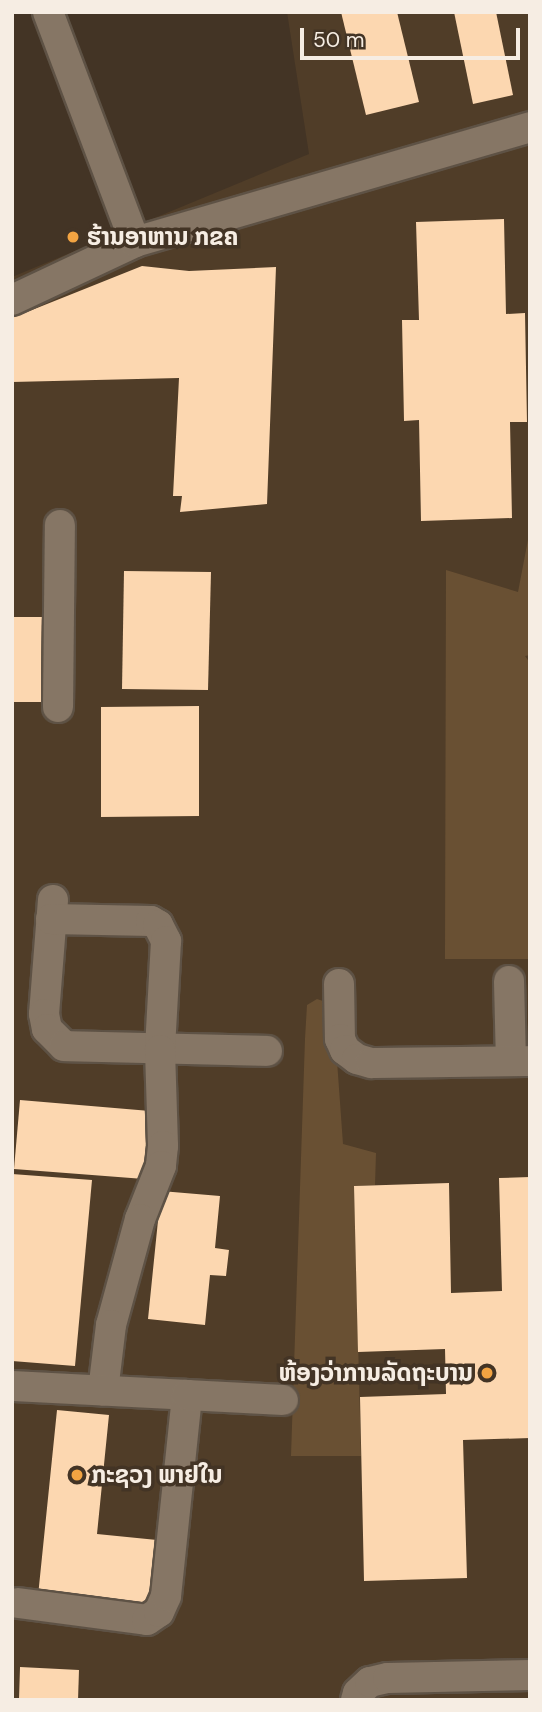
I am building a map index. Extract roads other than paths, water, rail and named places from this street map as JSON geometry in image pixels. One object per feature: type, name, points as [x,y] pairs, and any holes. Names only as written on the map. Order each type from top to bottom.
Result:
[{"type":"street","points":[[48,12],[135,242]]},
{"type":"street","points":[[12,300],[135,242],[530,127]]},
{"type":"street","points":[[58,707],[60,524]]},
{"type":"street","points":[[103,1391],[111,1325],[140,1219],[161,1166],[163,1146],[160,1050],[166,941],[158,925],[151,921],[52,910],[44,1014],[47,1029],[64,1046],[78,1048],[160,1050],[267,1051]]},
{"type":"street","points":[[339,984],[340,1039],[345,1050],[357,1059],[371,1063],[520,1061],[509,981]]},
{"type":"street","points":[[12,1386],[283,1400]]},
{"type":"street","points":[[18,1603],[147,1620],[159,1612],[166,1596],[187,1395]]},
{"type":"street","points":[[356,1700],[358,1693],[370,1682],[388,1678],[454,1688],[530,1675]]},
{"type":"place","name":"ຮ້ານອາຫານ ກຂຄ","points":[[73,237]]},
{"type":"place","name":"ຫ້ອງວ່າການລັດຖະບານ","points":[[487,1373]]},
{"type":"place","name":"ກະຊວງ ພາຢໃນ","points":[[77,1475]]}]
